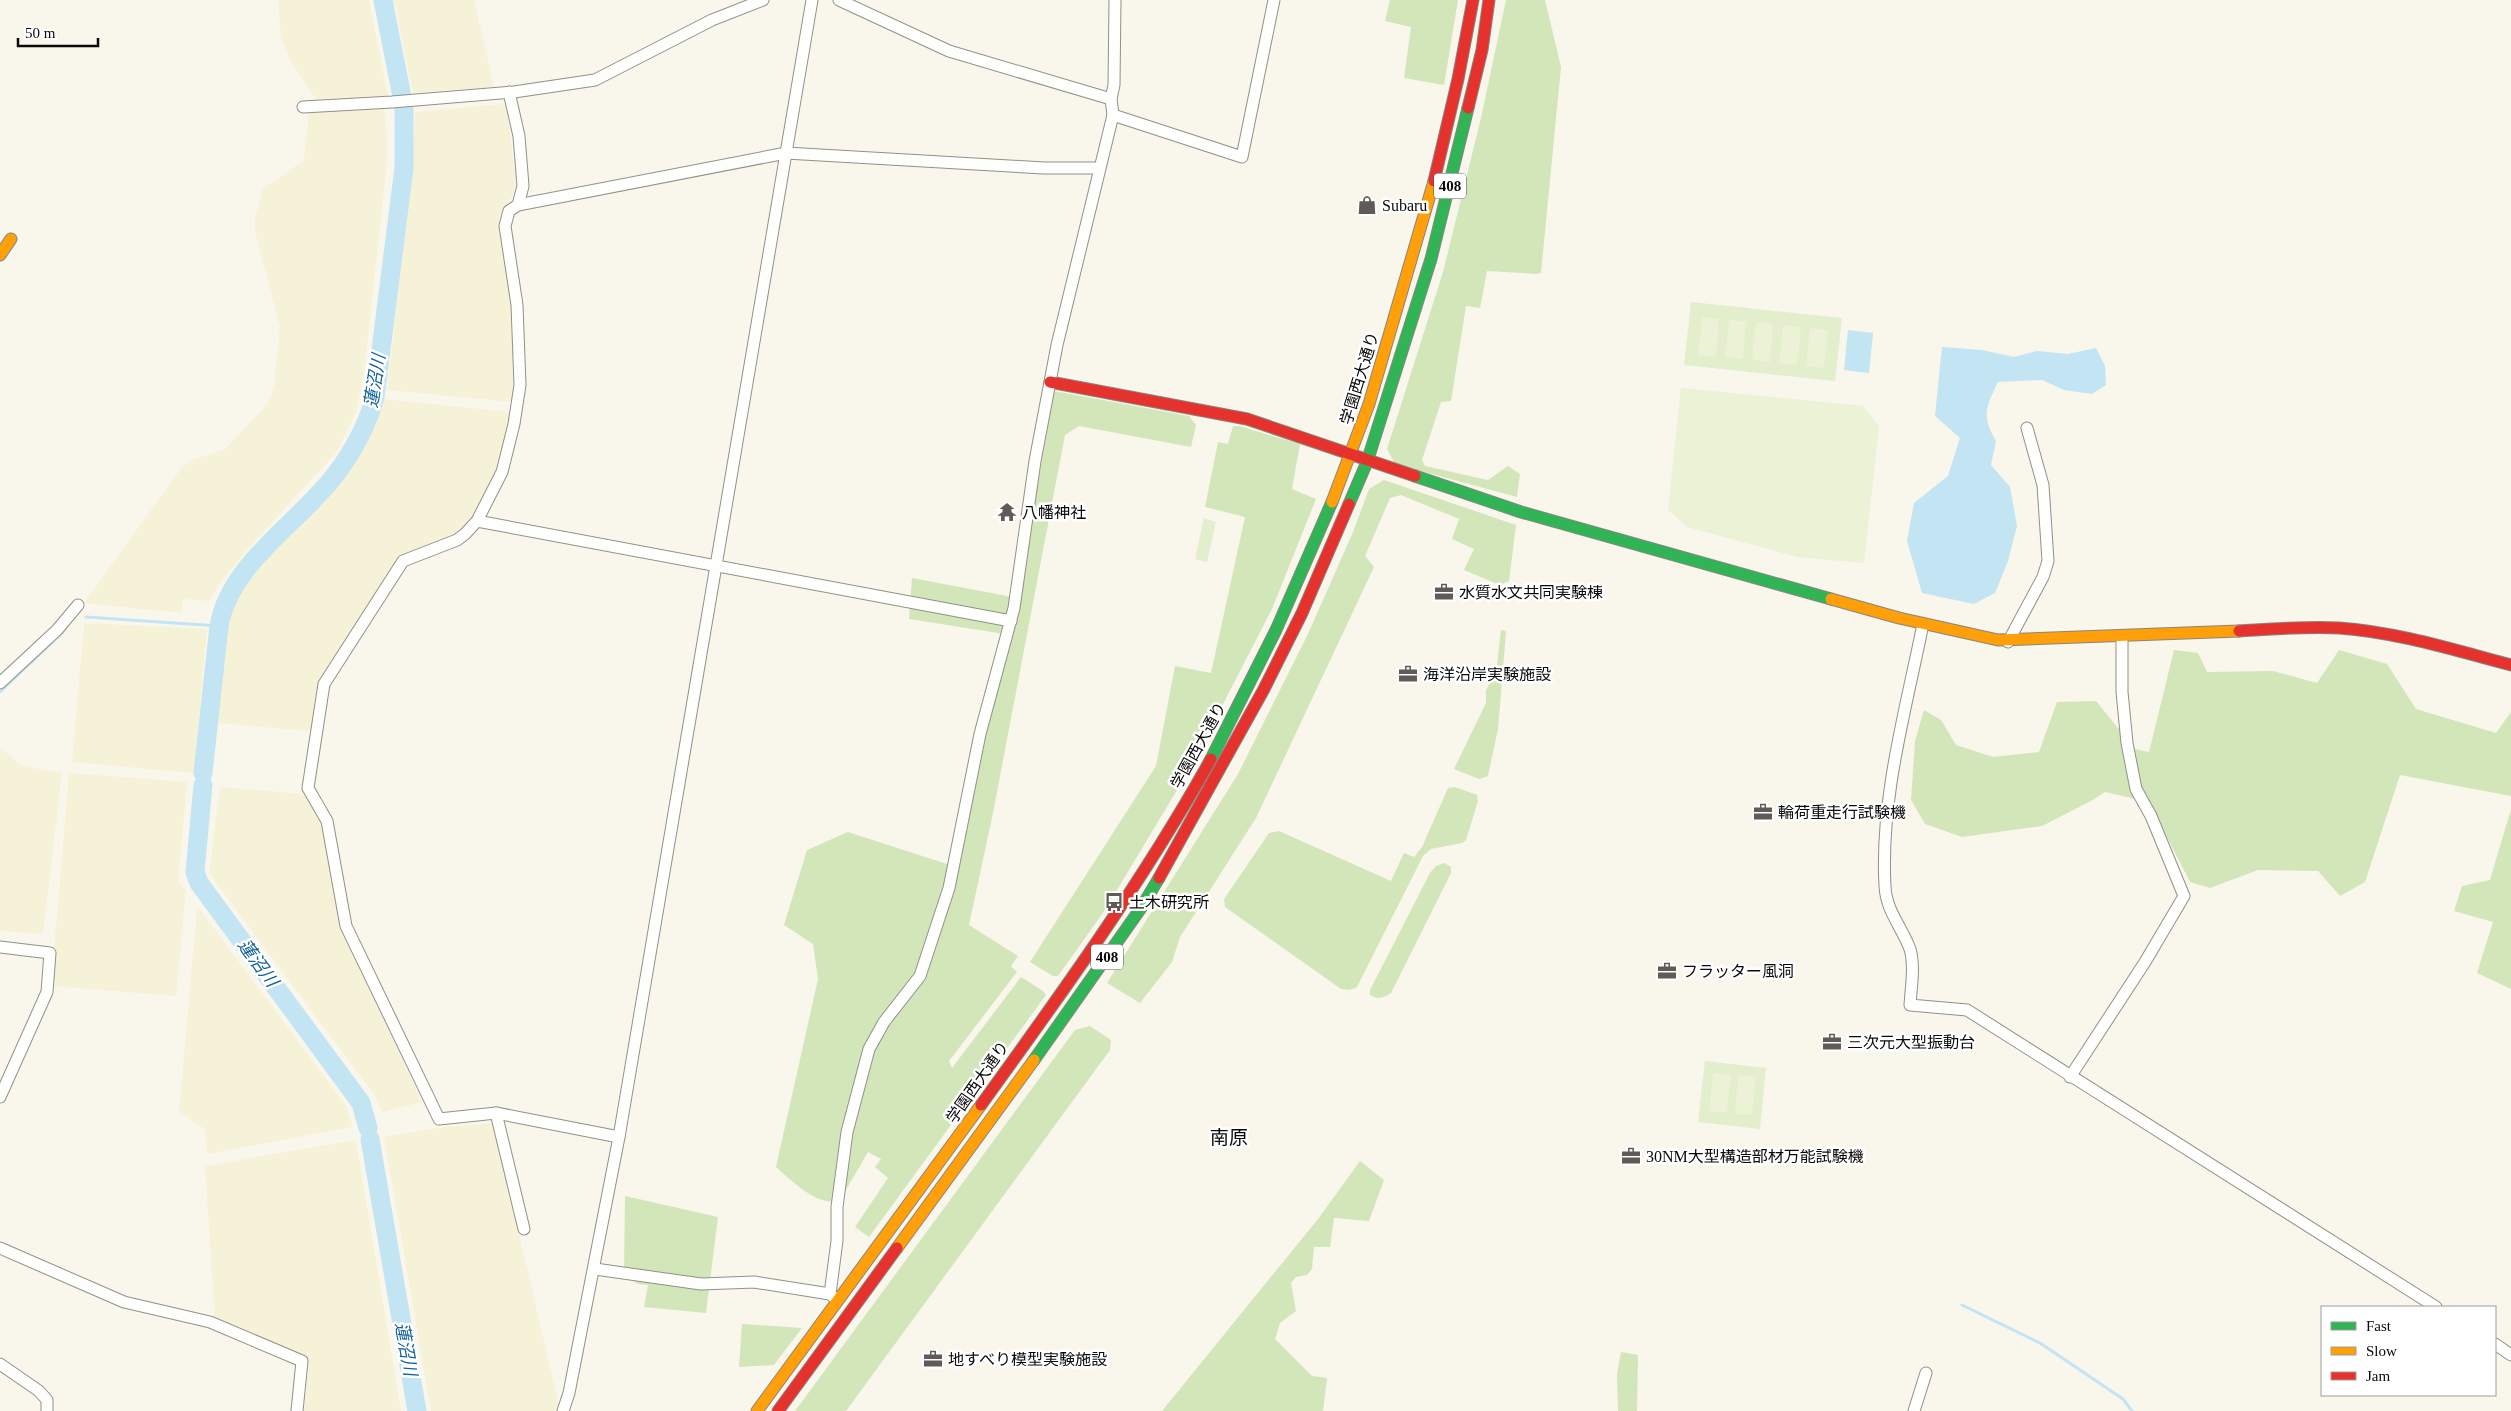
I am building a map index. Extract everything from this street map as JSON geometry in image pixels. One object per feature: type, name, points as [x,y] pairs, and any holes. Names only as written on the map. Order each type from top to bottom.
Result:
[{"type":"main road","name":"学園西大通り","points":[[757,1411],[834,1297],[941,1162],[1125,903],[1170,830],[1250,683],[1306,561],[1351,456],[1414,254],[1444,144],[1473,0]]},
{"type":"main road","name":"学園西大通り","points":[[778,1411],[1069,1012],[1141,908],[1184,836],[1264,689],[1302,613],[1367,462],[1431,259],[1482,50],[1489,0]]},
{"type":"main road","points":[[0,254],[11,239]]},
{"type":"main road","points":[[1050,382],[1247,420],[1323,444],[1367,462],[1521,512],[1923,624],[2008,642],[2122,638],[2315,626],[2340,627],[2366,630],[2511,665]]},
{"type":"street","points":[[303,106],[410,101],[572,85],[595,80],[712,20],[763,0]]},
{"type":"street","points":[[563,1411],[569,1393],[595,1268],[619,1137],[714,564],[812,0]]},
{"type":"street","points":[[839,0],[949,50],[1111,99]]},
{"type":"street","points":[[595,1268],[701,1284],[754,1282],[834,1297],[837,1241],[836,1207],[847,1132],[865,1062],[875,1037],[916,982],[925,961],[949,888],[980,734],[1011,622],[1036,461],[1057,344],[1098,168],[1113,115],[1111,99],[1114,85],[1115,0]]},
{"type":"street","points":[[1113,115],[1242,157],[1274,0]]},
{"type":"street","points":[[509,92],[519,136],[523,186],[518,205]]},
{"type":"street","points":[[1444,144],[1459,147]]},
{"type":"street","points":[[619,1137],[496,1113],[439,1120],[346,926],[327,821],[308,788],[324,684],[403,561],[457,540],[477,521],[502,472],[514,424],[520,385],[517,305],[505,226],[509,211],[518,205],[786,153],[1044,168],[1098,168]]},
{"type":"street","points":[[2008,642],[2043,577],[2048,562],[2043,485],[2027,428]]},
{"type":"street","points":[[477,521],[714,564],[1011,622]]},
{"type":"street","points":[[0,683],[57,630],[78,604]]},
{"type":"street","points":[[1923,624],[1889,800],[1884,871],[1887,903],[1910,949],[1912,972],[1910,1005],[1967,1010],[2434,1306]]},
{"type":"street","points":[[2070,1077],[2145,962],[2184,896],[2151,816],[2136,789],[2127,744],[2122,692],[2122,638]]},
{"type":"street","points":[[0,947],[50,953],[47,992],[0,1097]]},
{"type":"street","points":[[496,1113],[524,1229]]},
{"type":"street","points":[[0,1248],[124,1302],[210,1322],[302,1361],[297,1411]]},
{"type":"street","points":[[2496,1345],[2511,1355]]},
{"type":"street","points":[[0,1364],[39,1391],[47,1400],[47,1411]]},
{"type":"street","points":[[1914,1411],[1926,1373]]},
{"type":"shaded area","points":[[278,0],[369,0],[388,97],[316,99],[292,63],[281,38]]},
{"type":"shaded area","points":[[394,0],[474,0],[494,87],[413,93]]},
{"type":"shaded area","points":[[506,104],[516,179],[513,195],[499,218],[513,302],[516,377],[513,402],[387,390],[411,178],[415,112]]},
{"type":"shaded area","points":[[384,108],[387,138],[386,173],[364,373],[356,413],[336,453],[250,546],[219,584],[210,601],[183,599],[181,613],[84,603],[182,467],[192,460],[224,450],[267,405],[274,388],[280,327],[255,232],[255,219],[262,190],[304,160],[309,110]]},
{"type":"shaded area","points":[[383,399],[510,412],[497,470],[471,522],[460,534],[397,558],[318,684],[311,731],[216,723],[228,622],[237,595],[274,550],[340,482],[358,456],[374,427]]},
{"type":"shaded area","points":[[84,623],[207,629],[194,773],[72,762]]},
{"type":"shaded area","points":[[0,747],[21,766],[62,773],[43,934],[0,931]]},
{"type":"shaded area","points":[[69,773],[187,782],[178,883],[186,889],[176,996],[51,986]]},
{"type":"shaded area","points":[[220,787],[306,794],[318,817],[325,839],[340,927],[422,1102],[382,1112],[375,1096],[209,873]]},
{"type":"shaded area","points":[[197,908],[199,908],[346,1106],[353,1127],[207,1154],[205,1129],[179,1112]]},
{"type":"shaded area","points":[[493,1123],[559,1405],[557,1411],[431,1411],[384,1137],[444,1127]]},
{"type":"shaded area","points":[[356,1140],[401,1411],[304,1411],[309,1361],[215,1321],[205,1166]]},
{"type":"green space","points":[[1390,0],[1458,0],[1444,85],[1404,78],[1411,27],[1385,21]]},
{"type":"green space","points":[[1506,0],[1545,0],[1561,67],[1541,273],[1487,271],[1480,308],[1466,306],[1451,401],[1441,402],[1422,460],[1425,466],[1488,480],[1508,466],[1520,474],[1517,497],[1395,464],[1387,449],[1443,272],[1481,118]]},
{"type":"green space","points":[[1691,302],[1842,318],[1835,381],[1684,365]]},
{"type":"green space","points":[[1702,317],[1719,319],[1716,357],[1698,355]]},
{"type":"green space","points":[[1729,320],[1746,321],[1743,359],[1725,357]]},
{"type":"green space","points":[[1756,322],[1773,324],[1770,362],[1752,360]]},
{"type":"green space","points":[[1783,325],[1801,327],[1797,365],[1779,363]]},
{"type":"green space","points":[[1810,328],[1828,330],[1824,368],[1806,366]]},
{"type":"green space","points":[[1681,388],[1863,406],[1879,426],[1864,563],[1797,557],[1687,527],[1668,510]]},
{"type":"green space","points":[[1054,391],[1189,416],[1196,425],[1191,447],[1079,426],[1065,435],[993,813],[969,925],[1018,956],[1011,966],[1017,972],[949,1061],[952,1068],[1021,977],[1046,995],[869,1237],[855,1227],[888,1178],[875,1167],[881,1159],[868,1152],[840,1200],[832,1201],[814,1197],[776,1167],[818,979],[813,944],[784,925],[807,850],[848,832],[950,865],[1011,635],[909,619],[912,578],[1018,598]]},
{"type":"green space","points":[[1233,426],[1239,426],[1300,444],[1292,489],[1316,499],[1272,609],[1189,770],[1105,910],[1058,976],[1053,976],[1030,962],[1156,766],[1175,666],[1211,673],[1245,517],[1205,507],[1218,442],[1228,444]]},
{"type":"green space","points":[[1384,480],[1516,525],[1509,581],[1500,585],[1464,570],[1474,549],[1452,539],[1459,519],[1401,495],[1390,498],[1365,556],[1374,567],[1256,818],[1180,937],[1172,962],[1140,1003],[1107,983],[1238,774],[1308,634],[1353,532],[1369,489]]},
{"type":"green space","points":[[1204,518],[1216,522],[1207,562],[1195,559]]},
{"type":"green space","points":[[1501,630],[1506,631],[1498,729],[1488,776],[1479,779],[1454,769],[1486,703],[1486,691],[1497,665]]},
{"type":"green space","points":[[2174,650],[2198,653],[2207,672],[2273,671],[2317,683],[2339,650],[2387,664],[2416,709],[2496,733],[2511,712],[2511,796],[2400,775],[2365,882],[2340,896],[2318,871],[2258,870],[2210,888],[2190,882],[2149,802],[2105,792],[2042,826],[1962,837],[1925,824],[1911,800],[1915,741],[1924,710],[1941,720],[1956,745],[1993,757],[2039,752],[2057,702],[2096,701],[2135,749],[2149,752]]},
{"type":"green space","points":[[1455,787],[1477,795],[1478,801],[1466,840],[1462,843],[1431,849],[1423,856],[1357,987],[1350,990],[1341,989],[1225,907],[1224,899],[1269,833],[1279,831],[1391,881],[1404,853],[1414,857],[1422,847],[1448,788]]},
{"type":"green space","points":[[2511,809],[2511,989],[2477,973],[2493,922],[2454,911],[2462,886],[2490,880]]},
{"type":"green space","points":[[1444,863],[1451,867],[1451,873],[1391,993],[1381,998],[1370,995],[1370,990],[1430,873],[1436,866]]},
{"type":"green space","points":[[1090,1026],[1111,1040],[1110,1050],[846,1411],[795,1411],[1075,1030]]},
{"type":"green space","points":[[1705,1061],[1766,1068],[1760,1129],[1698,1122]]},
{"type":"green space","points":[[1713,1073],[1731,1075],[1727,1113],[1709,1111]]},
{"type":"green space","points":[[1738,1075],[1756,1077],[1752,1115],[1735,1114]]},
{"type":"green space","points":[[1360,1161],[1384,1180],[1369,1221],[1334,1218],[1330,1247],[1314,1247],[1312,1269],[1307,1275],[1296,1277],[1291,1283],[1296,1311],[1280,1323],[1275,1339],[1312,1376],[1327,1378],[1323,1411],[1162,1411],[1318,1219]]},
{"type":"green space","points":[[625,1196],[718,1217],[706,1313],[644,1307],[648,1285],[638,1284],[624,1275]]},
{"type":"green space","points":[[742,1324],[802,1328],[774,1365],[739,1367]]},
{"type":"green space","points":[[1621,1352],[1638,1355],[1637,1411],[1618,1411],[1617,1374]]},
{"type":"water","points":[[1848,330],[1873,333],[1869,373],[1844,370]]},
{"type":"water","points":[[1942,347],[1982,350],[2014,357],[2037,351],[2068,354],[2096,348],[2105,366],[2106,385],[2092,394],[2064,390],[2042,380],[1998,382],[1987,412],[1988,425],[1996,441],[1991,465],[2010,487],[2017,526],[2008,561],[1995,593],[1974,604],[1922,593],[1907,541],[1914,503],[1948,476],[1960,438],[1935,416]]},
{"type":"waterway","name":"蓮沼川","points":[[203,773],[219,626],[226,603],[251,563],[321,492],[336,474],[349,456],[359,437],[375,397],[404,168],[404,107],[383,0]]},
{"type":"waterway","points":[[86,617],[219,626]]},
{"type":"waterway","points":[[0,692],[63,632],[70,622]]},
{"type":"waterway","name":"蓮沼川","points":[[203,785],[195,872],[199,883],[361,1103],[368,1128]]},
{"type":"waterway","name":"蓮沼川","points":[[370,1139],[417,1411]]},
{"type":"waterway","points":[[1962,1305],[2040,1343],[2123,1399],[2132,1411]]},
{"type":"traffic: fast","points":[[1349,504],[1367,462],[1431,259],[1468,108]]},
{"type":"traffic: fast","points":[[1415,476],[1521,512],[1831,599]]},
{"type":"traffic: fast","points":[[1211,759],[1276,630],[1332,502]]},
{"type":"traffic: fast","points":[[1034,1060],[1141,908],[1159,878]]},
{"type":"traffic: slow","points":[[1332,502],[1369,404],[1434,181]]},
{"type":"traffic: slow","points":[[0,255],[11,239]]},
{"type":"traffic: slow","points":[[1831,599],[1899,618],[1998,640],[2239,631]]},
{"type":"traffic: slow","points":[[897,1248],[1034,1060]]},
{"type":"traffic: slow","points":[[757,1411],[981,1105]]},
{"type":"traffic: jam","points":[[1434,181],[1458,79],[1473,0]]},
{"type":"traffic: jam","points":[[1468,108],[1482,50],[1489,0]]},
{"type":"traffic: jam","points":[[1050,382],[1247,419],[1415,476]]},
{"type":"traffic: jam","points":[[1159,878],[1264,689],[1302,613],[1349,504]]},
{"type":"traffic: jam","points":[[2239,631],[2314,627],[2361,630],[2425,642],[2511,665]]},
{"type":"traffic: jam","points":[[981,1105],[1130,893],[1211,759]]},
{"type":"traffic: jam","points":[[778,1411],[897,1248]]},
{"type":"place","name":"Subaru","points":[[1367,205]]},
{"type":"place","name":"八幡神社","points":[[1007,512]]},
{"type":"place","name":"水質水文共同実験棟","points":[[1444,592]]},
{"type":"place","name":"海洋沿岸実験施設","points":[[1408,674]]},
{"type":"place","name":"輪荷重走行試験機","points":[[1763,812]]},
{"type":"place","name":"土木研究所","points":[[1114,902]]},
{"type":"place","name":"フラッター風洞","points":[[1667,971]]},
{"type":"place","name":"三次元大型振動台","points":[[1832,1042]]},
{"type":"place","name":"30NM大型構造部材万能試験機","points":[[1631,1156]]},
{"type":"place","name":"地すべり模型実験施設","points":[[933,1359]]},
{"type":"district","name":"南原","points":[[1229,1137]]}]
